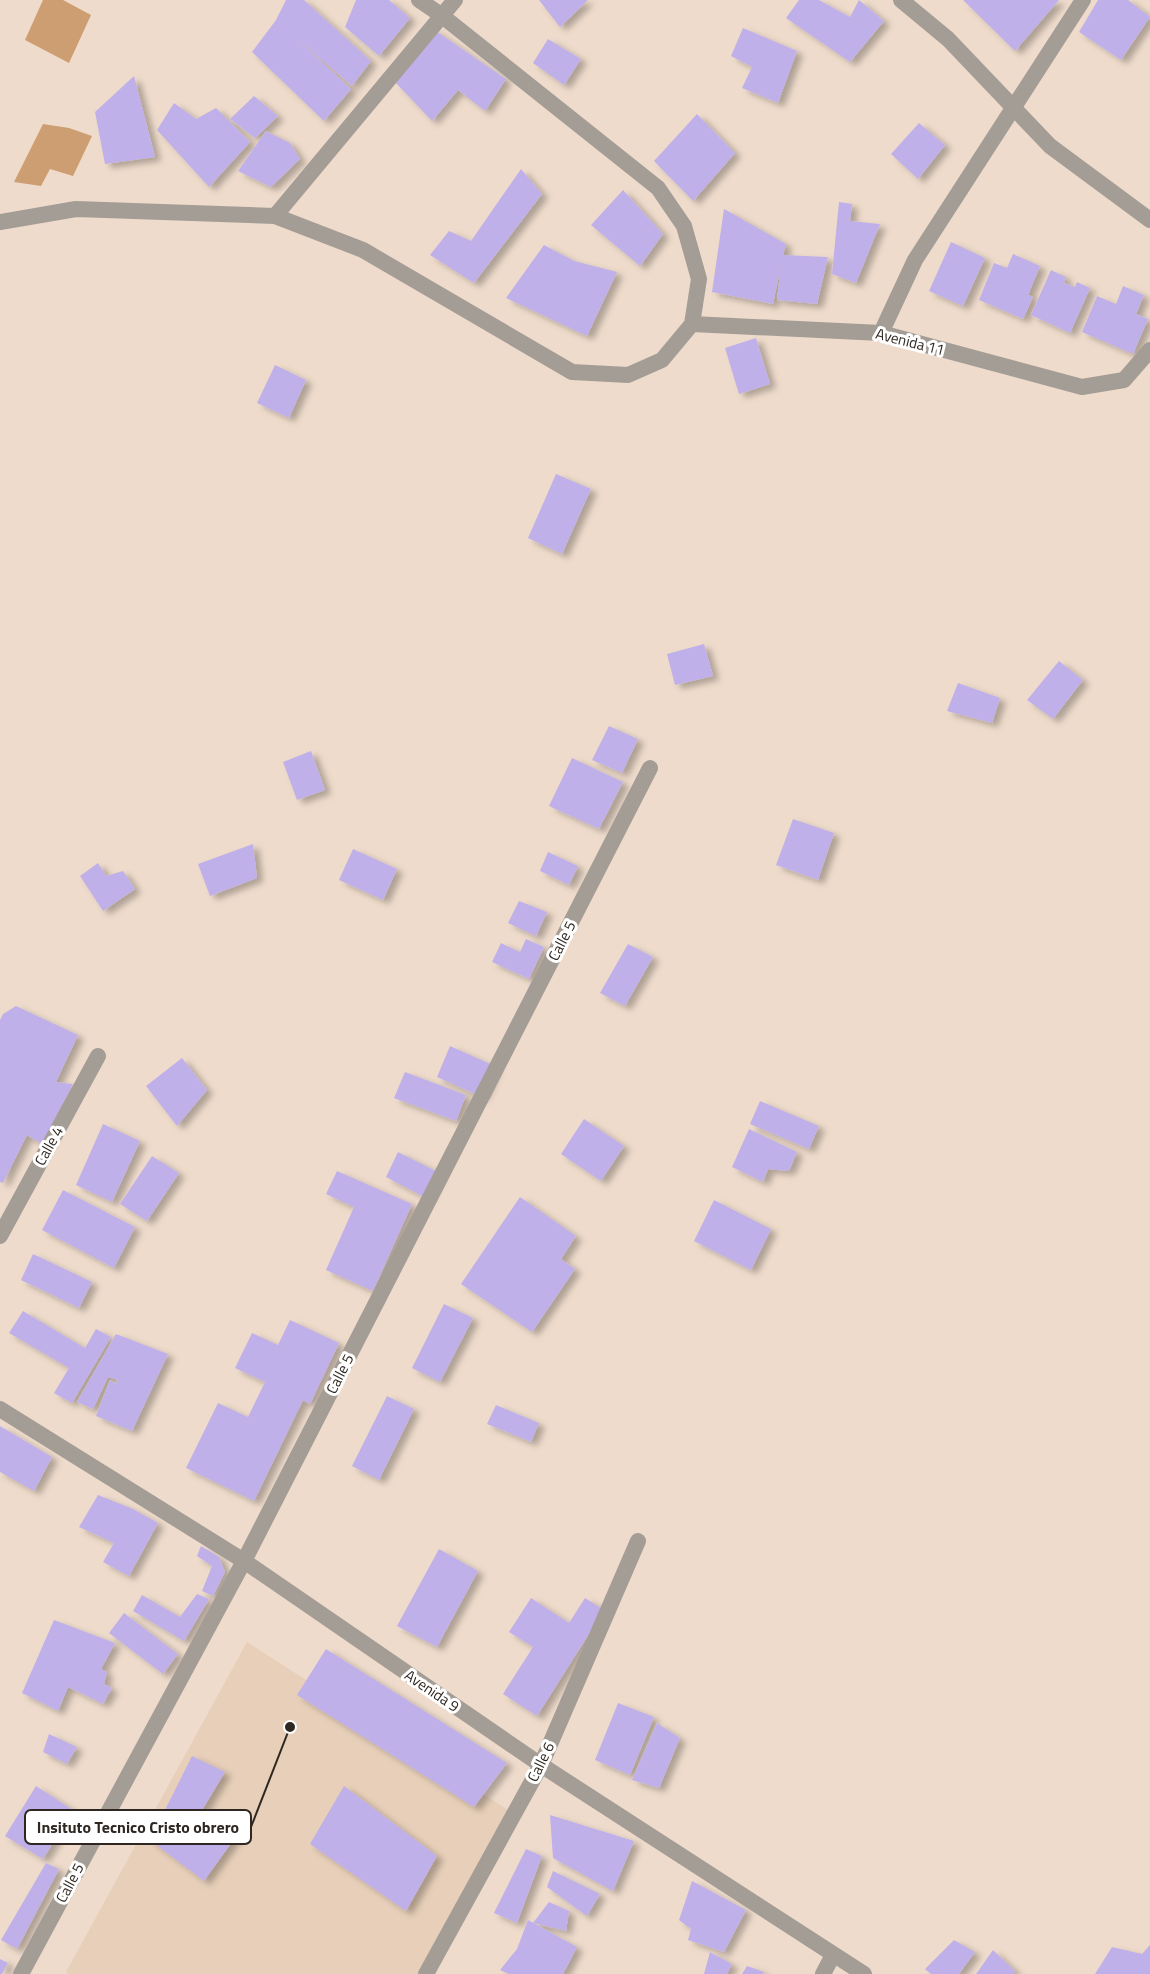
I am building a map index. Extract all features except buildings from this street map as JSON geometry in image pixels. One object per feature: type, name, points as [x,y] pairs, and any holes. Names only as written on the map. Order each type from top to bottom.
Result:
[{"type":"street","points":[[0,222],[76,209],[275,216],[363,250],[572,372],[628,375],[662,360],[692,324],[699,279],[684,226],[658,188],[441,15],[419,0]]},
{"type":"street","points":[[275,216],[455,0]]},
{"type":"street","points":[[901,0],[948,39],[1050,146],[1150,220]]},
{"type":"street","points":[[881,333],[915,260],[1013,105],[1083,0]]},
{"type":"street","name":"Avenida 11","points":[[692,324],[881,333],[1082,387],[1124,380],[1150,350]]},
{"type":"street","name":"Calle 5","points":[[21,1974],[244,1562],[650,768]]},
{"type":"street","name":"Calle 4","points":[[0,1236],[98,1056]]},
{"type":"street","name":"Avenida 9","points":[[0,1409],[244,1562],[541,1765],[864,1974]]},
{"type":"street","name":"Calle 6","points":[[426,1974],[541,1765],[638,1541]]},
{"type":"street","points":[[823,1974],[833,1955]]},
{"type":"shaded area","points":[[43,0],[63,0],[91,15],[69,63],[25,40]]},
{"type":"shaded area","points":[[43,124],[69,128],[92,136],[73,176],[50,169],[41,186],[14,182]]},
{"type":"shaded area","points":[[247,1642],[511,1812],[418,1974],[69,1974],[66,1972]]},
{"type":"place","name":"Insituto Tecnico Cristo obrero","points":[[290,1727]]}]
